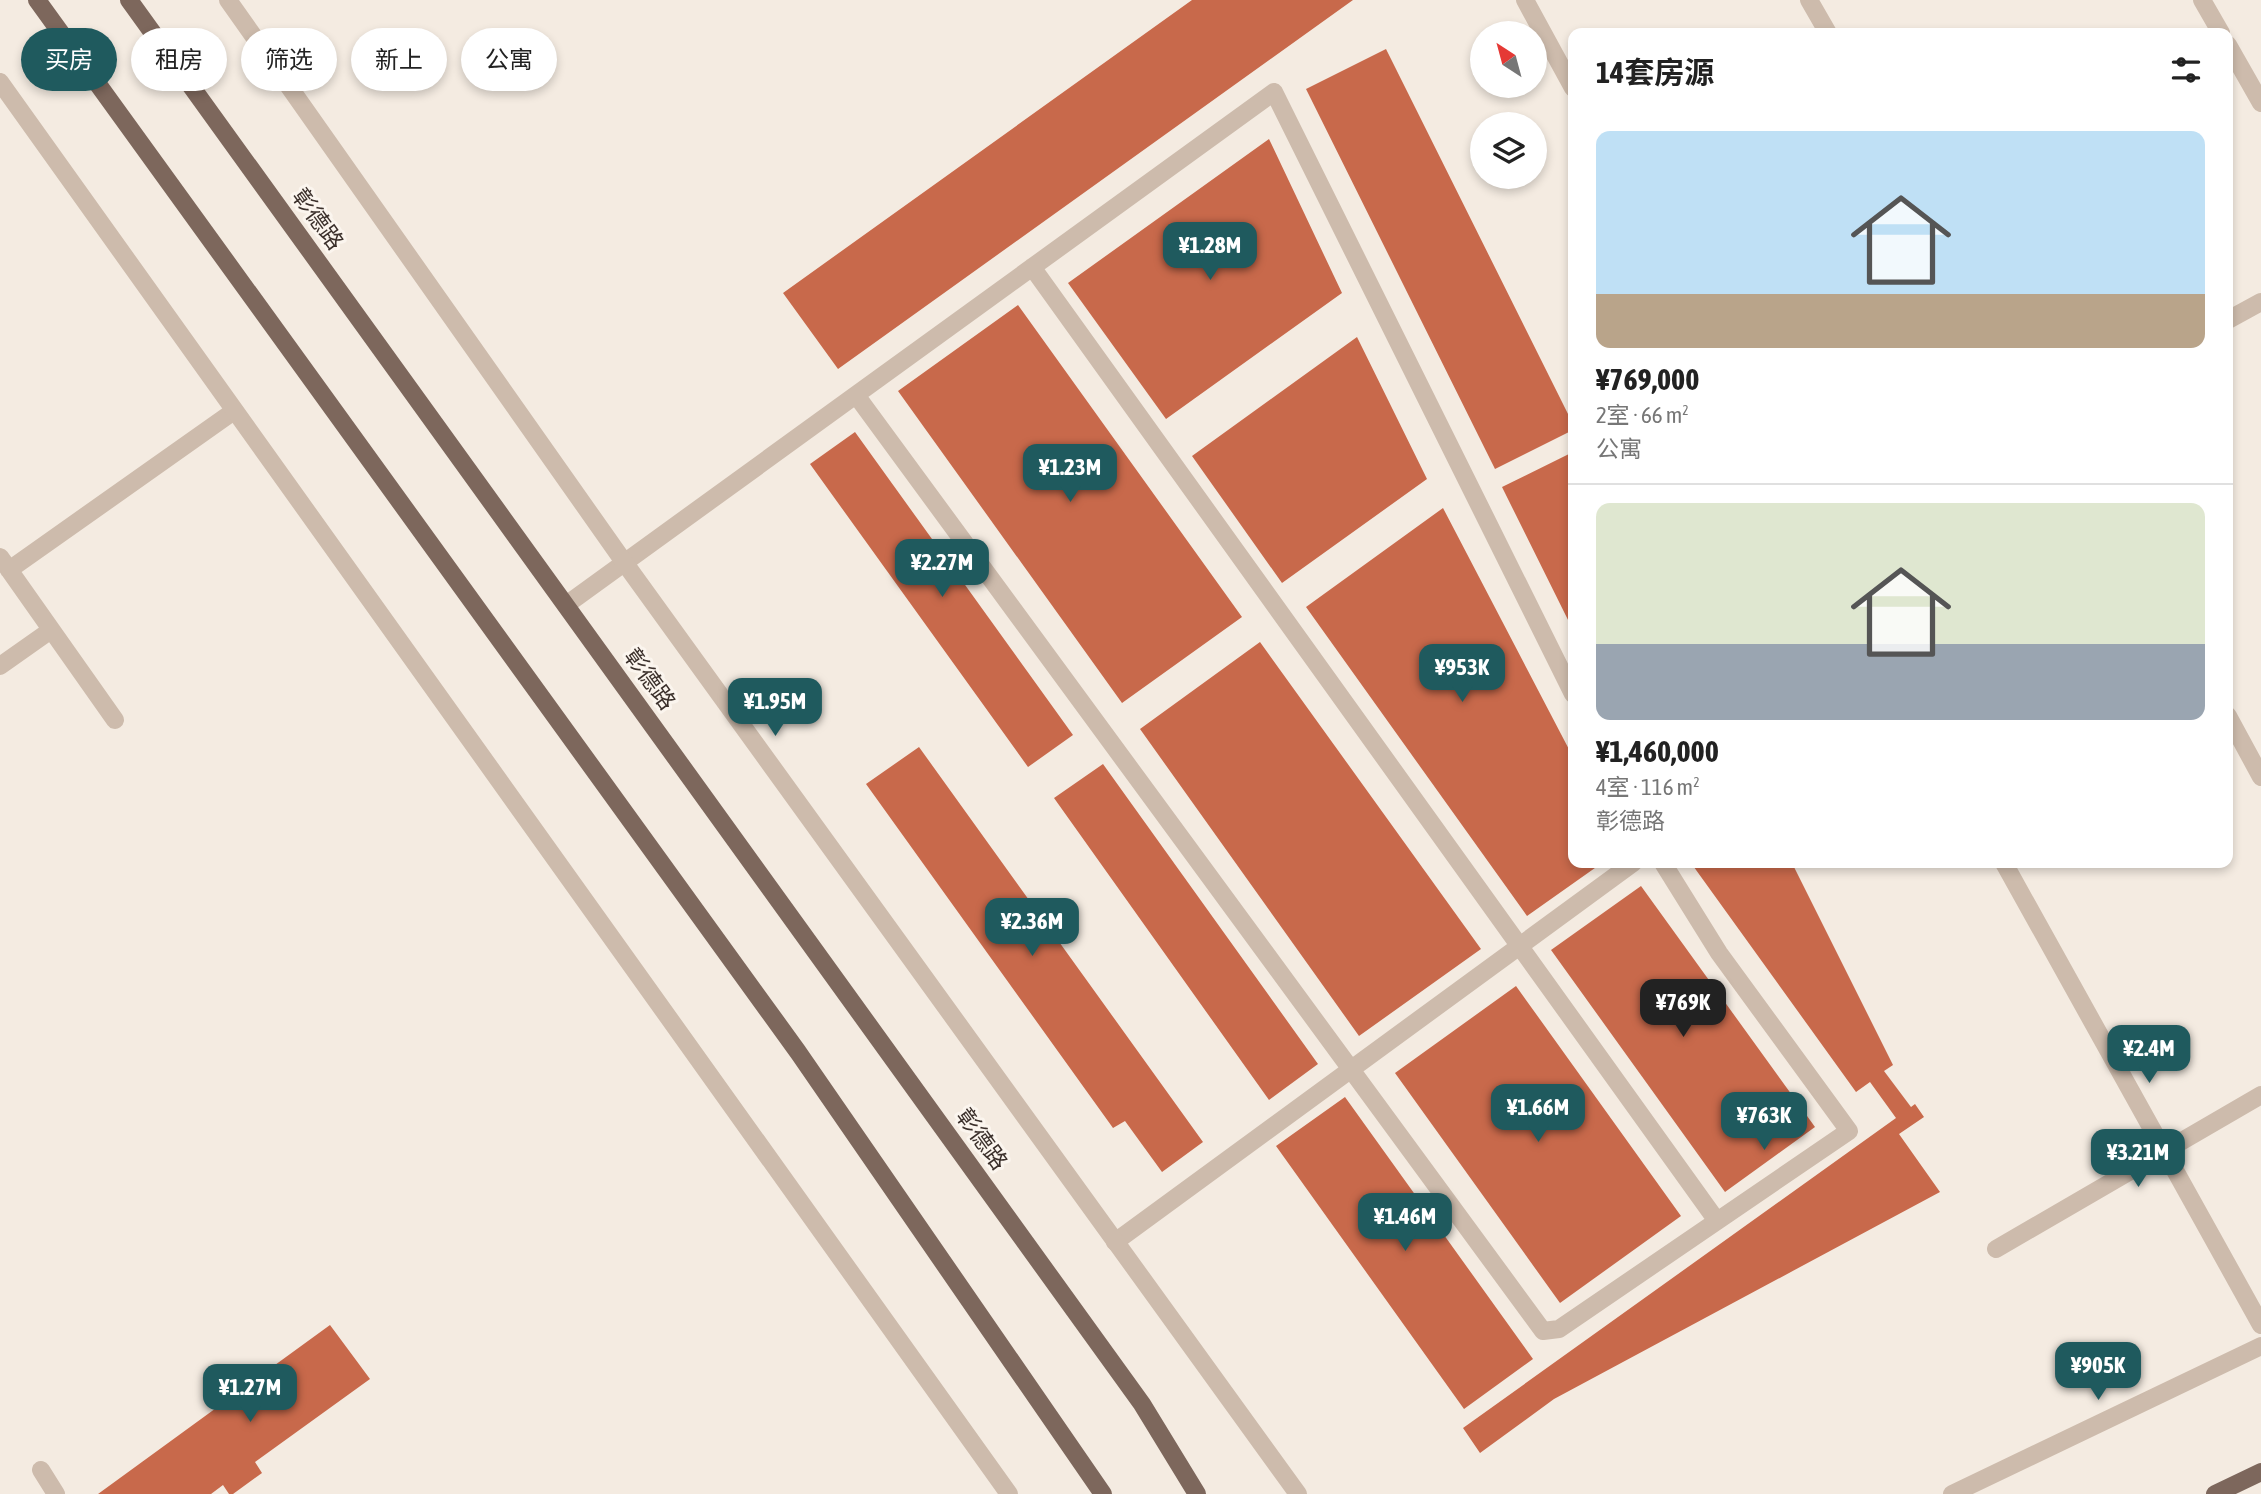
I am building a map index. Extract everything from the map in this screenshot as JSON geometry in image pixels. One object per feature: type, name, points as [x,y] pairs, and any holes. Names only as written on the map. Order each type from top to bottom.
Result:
[{"type":"main road","points":[[37,0],[798,1052],[1103,1494]]},
{"type":"main road","name":"彰德路","points":[[129,0],[1142,1404],[1197,1494]]},
{"type":"main road","points":[[2215,1494],[2261,1472]]},
{"type":"street","points":[[228,0],[625,562],[1298,1494]]},
{"type":"street","points":[[1525,0],[1568,79]]},
{"type":"street","points":[[1809,0],[1825,28]]},
{"type":"street","points":[[2202,0],[2218,28]]},
{"type":"street","points":[[2233,54],[2261,103]]},
{"type":"street","points":[[0,82],[1009,1494]]},
{"type":"street","points":[[566,605],[1274,92],[1568,684]]},
{"type":"street","points":[[1032,267],[1717,1221]]},
{"type":"street","points":[[2233,317],[2261,302]]},
{"type":"street","points":[[856,395],[1544,1331],[1559,1329],[1849,1131],[1719,953],[1666,868]]},
{"type":"street","points":[[115,720],[4,564],[234,411]]},
{"type":"street","points":[[0,666],[51,630]]},
{"type":"street","points":[[2233,725],[2261,777]]},
{"type":"street","points":[[1115,1242],[1626,868]]},
{"type":"street","points":[[2007,868],[2261,1325]]},
{"type":"street","points":[[1996,1249],[2261,1095]]},
{"type":"street","points":[[1952,1494],[2261,1346]]},
{"type":"street","points":[[41,1470],[57,1494]]},
{"type":"building","points":[[1192,0],[1353,0],[838,369],[783,293]]},
{"type":"building","points":[[1386,49],[1568,414],[1568,432],[1495,469],[1306,89]]},
{"type":"building","points":[[1269,139],[1342,293],[1166,419],[1068,283]]},
{"type":"building","points":[[1018,305],[1242,617],[1122,703],[898,391]]},
{"type":"building","points":[[1357,337],[1427,479],[1282,583],[1192,456]]},
{"type":"building","points":[[855,432],[1073,735],[1028,767],[810,464]]},
{"type":"building","points":[[1568,454],[1568,620],[1502,487]]},
{"type":"building","points":[[1443,508],[1568,747],[1568,868],[1595,868],[1527,916],[1306,607]]},
{"type":"building","points":[[1260,642],[1481,949],[1359,1036],[1140,729]]},
{"type":"building","points":[[919,747],[1203,1142],[1162,1172],[1125,1121],[1113,1128],[866,784]]},
{"type":"building","points":[[1103,764],[1318,1064],[1269,1100],[1054,798]]},
{"type":"building","points":[[1695,868],[1794,868],[1893,1065],[1884,1071],[1911,1107],[1915,1104],[1924,1117],[1899,1134],[1940,1192],[1554,1399],[1480,1453],[1463,1428],[1896,1118],[1870,1082],[1856,1092]]},
{"type":"building","points":[[1641,886],[1815,1127],[1725,1192],[1551,950]]},
{"type":"building","points":[[1516,986],[1681,1216],[1560,1303],[1395,1073]]},
{"type":"building","points":[[1345,1097],[1533,1359],[1464,1409],[1276,1146]]},
{"type":"building","points":[[330,1325],[370,1379],[255,1462],[262,1473],[233,1494],[229,1494],[223,1485],[211,1494],[98,1494]]}]
